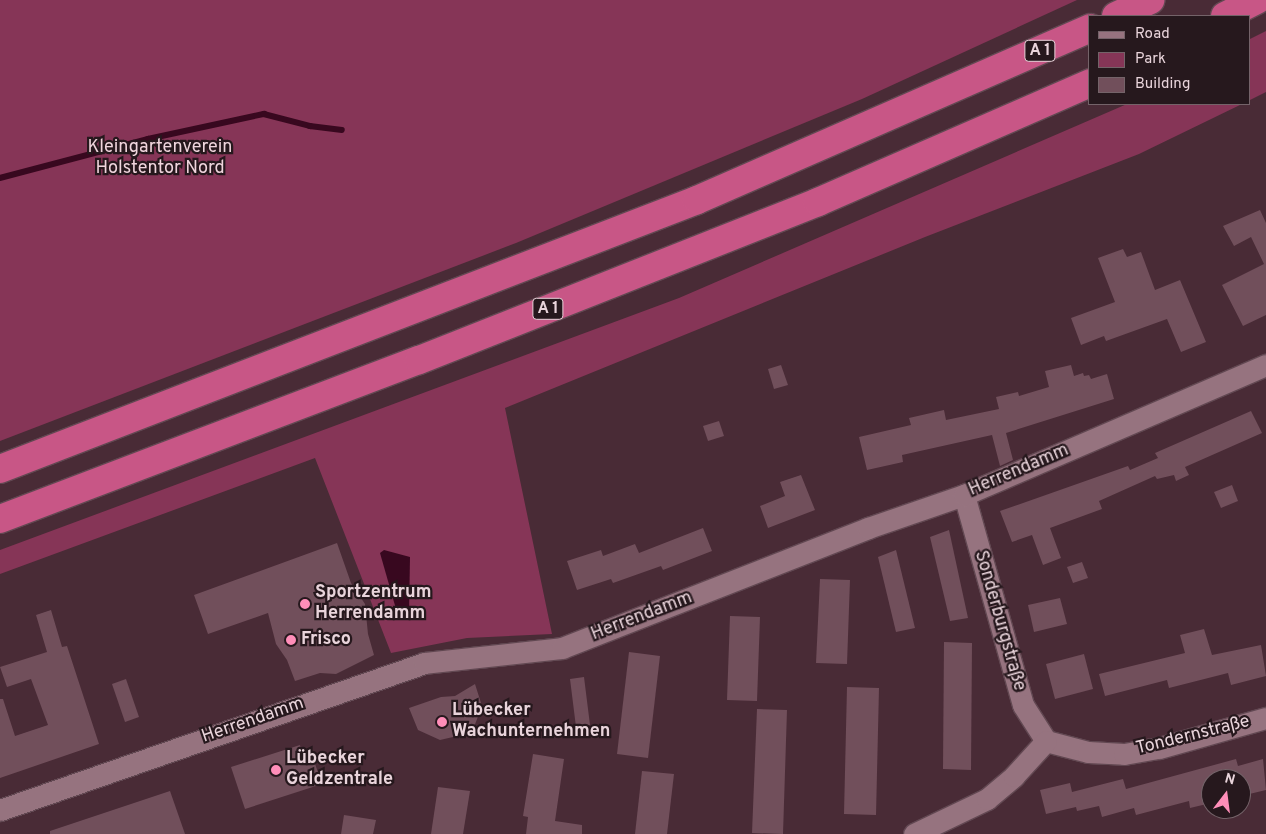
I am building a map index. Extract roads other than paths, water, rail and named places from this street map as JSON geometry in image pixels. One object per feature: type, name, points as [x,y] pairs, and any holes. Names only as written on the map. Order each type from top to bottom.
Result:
[{"type":"highway","points":[[1095,15],[1122,0]]},
{"type":"highway","points":[[1118,15],[1150,0]]},
{"type":"highway","points":[[1227,15],[1257,0]]},
{"type":"highway","points":[[991,74],[1088,19]]},
{"type":"highway","name":"A 1","points":[[0,469],[697,200],[991,74],[1088,29]]},
{"type":"highway","name":"A 1","points":[[0,519],[418,360],[818,202],[1088,84]]},
{"type":"street","name":"Herrendamm","points":[[0,810],[424,663],[562,648],[868,528],[964,495],[1266,365]]},
{"type":"street","name":"Sonderburgstraße","points":[[964,495],[1023,705],[1046,741]]},
{"type":"street","name":"Tondernstraße","points":[[1046,741],[1088,752],[1124,754],[1159,748],[1266,718]]},
{"type":"street","points":[[914,834],[987,799],[1046,741]]},
{"type":"waterway","points":[[0,178],[148,139],[264,114],[310,126],[342,130]]},
{"type":"place","name":"Sportzentrum Herrendamm","points":[[305,604]]},
{"type":"place","name":"Frisco","points":[[291,640]]},
{"type":"place","name":"Lübecker Wachunternehmen","points":[[442,722]]},
{"type":"place","name":"Lübecker Geldzentrale","points":[[276,770]]},
{"type":"park label","name":"Kleingartenverein Holstentor Nord","points":[[160,159]]}]
